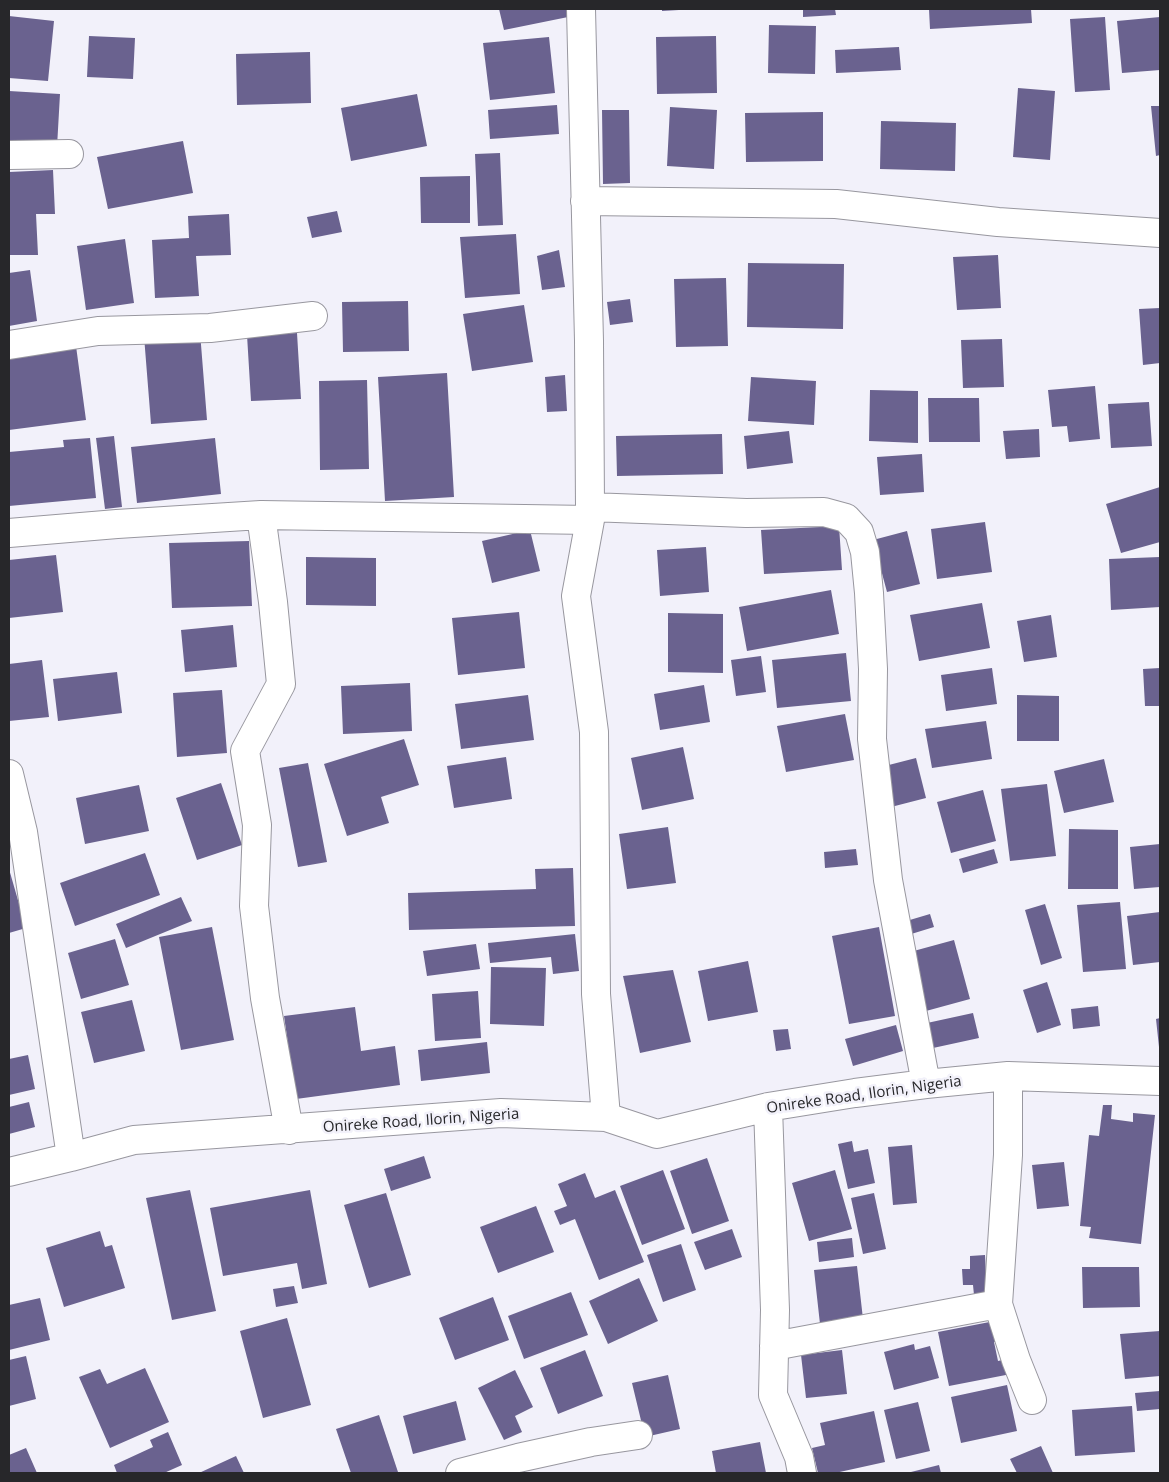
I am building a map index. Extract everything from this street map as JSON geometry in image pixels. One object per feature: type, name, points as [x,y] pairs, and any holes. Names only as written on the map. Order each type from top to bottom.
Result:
[{"type":"street","points":[[581,9],[589,341],[590,514],[576,596],[594,732],[596,994],[606,1118]]},
{"type":"street","points":[[9,155],[69,154]]},
{"type":"street","points":[[585,201],[836,204],[998,222],[1160,233]]},
{"type":"street","points":[[9,345],[98,331],[210,328],[313,316]]},
{"type":"street","points":[[9,533],[261,515],[824,512],[846,518],[859,532],[865,552],[873,669],[872,739],[888,880],[926,1084]]},
{"type":"street","points":[[261,515],[273,602],[281,684],[245,751],[257,825],[254,906],[265,998],[289,1130]]},
{"type":"street","points":[[9,774],[22,832],[71,1157]]},
{"type":"street","points":[[1008,1076],[1008,1155],[998,1304],[1016,1360],[1032,1400]]},
{"type":"street","name":"Onireke Road, Ilorin, Nigeria","points":[[9,1172],[134,1140],[501,1113],[606,1118],[657,1134],[768,1107],[926,1084],[1008,1076],[1160,1081]]},
{"type":"street","points":[[768,1107],[775,1310],[773,1395],[799,1457],[802,1473]]},
{"type":"street","points":[[774,1346],[998,1304]]},
{"type":"street","points":[[460,1473],[591,1442],[638,1435]]},
{"type":"building","points":[[499,9],[572,9],[573,16],[504,30]]},
{"type":"building","points":[[662,9],[679,9],[679,10],[662,11]]},
{"type":"building","points":[[803,9],[835,9],[836,15],[803,17]]},
{"type":"building","points":[[929,9],[1031,9],[1032,23],[930,29]]},
{"type":"building","points":[[9,16],[54,21],[48,81],[9,78]]},
{"type":"building","points":[[1105,17],[1110,90],[1075,92],[1070,19]]},
{"type":"building","points":[[1160,17],[1160,70],[1122,73],[1117,21]]},
{"type":"building","points":[[769,25],[816,26],[815,74],[768,73]]},
{"type":"building","points":[[89,36],[135,38],[133,79],[87,77]]},
{"type":"building","points":[[716,36],[717,93],[657,94],[656,37]]},
{"type":"building","points":[[549,37],[555,93],[490,100],[483,43]]},
{"type":"building","points":[[899,47],[901,70],[836,73],[835,50]]},
{"type":"building","points":[[310,52],[311,103],[237,105],[236,54]]},
{"type":"building","points":[[1018,88],[1055,91],[1050,160],[1013,157]]},
{"type":"building","points":[[9,91],[60,94],[57,147],[9,144]]},
{"type":"building","points":[[417,94],[427,146],[351,161],[341,108]]},
{"type":"building","points":[[557,105],[559,134],[490,139],[488,110]]},
{"type":"building","points":[[1151,106],[1160,106],[1160,155],[1156,156]]},
{"type":"building","points":[[670,107],[717,110],[714,169],[667,166]]},
{"type":"building","points":[[602,110],[629,110],[630,183],[603,184]]},
{"type":"building","points":[[823,112],[823,161],[746,162],[745,113]]},
{"type":"building","points":[[881,121],[956,123],[955,171],[880,169]]},
{"type":"building","points":[[183,141],[193,193],[108,209],[97,157]]},
{"type":"building","points":[[500,153],[503,225],[478,226],[475,154]]},
{"type":"building","points":[[53,170],[55,214],[36,214],[38,255],[9,255],[9,172]]},
{"type":"building","points":[[470,176],[470,223],[421,223],[420,177]]},
{"type":"building","points":[[337,211],[342,232],[312,238],[307,217]]},
{"type":"building","points":[[229,214],[231,255],[196,256],[199,296],[155,298],[152,240],[189,238],[188,216]]},
{"type":"building","points":[[516,234],[520,294],[465,298],[460,237]]},
{"type":"building","points":[[125,239],[134,303],[86,310],[77,246]]},
{"type":"building","points":[[559,250],[565,287],[542,290],[537,256]]},
{"type":"building","points":[[998,255],[1001,308],[957,310],[953,257]]},
{"type":"building","points":[[748,263],[844,264],[843,329],[747,327]]},
{"type":"building","points":[[30,270],[37,321],[9,326],[9,273]]},
{"type":"building","points":[[726,278],[728,346],[676,347],[674,279]]},
{"type":"building","points":[[630,299],[633,322],[610,325],[607,302]]},
{"type":"building","points":[[408,301],[409,351],[343,352],[342,302]]},
{"type":"building","points":[[524,305],[533,362],[472,371],[463,314]]},
{"type":"building","points":[[1160,308],[1160,363],[1143,365],[1139,309]]},
{"type":"building","points":[[200,332],[207,420],[151,424],[144,336]]},
{"type":"building","points":[[297,333],[301,399],[251,401],[247,335]]},
{"type":"building","points":[[1002,339],[1004,387],[963,388],[961,340]]},
{"type":"building","points":[[76,346],[86,420],[9,430],[9,355]]},
{"type":"building","points":[[447,373],[454,497],[385,501],[378,377]]},
{"type":"building","points":[[565,375],[567,411],[547,412],[545,377]]},
{"type":"building","points":[[751,377],[816,381],[814,425],[748,421]]},
{"type":"building","points":[[367,380],[369,469],[320,470],[319,381]]},
{"type":"building","points":[[1095,386],[1100,439],[1069,442],[1067,426],[1052,427],[1048,390]]},
{"type":"building","points":[[870,390],[918,391],[918,443],[869,441]]},
{"type":"building","points":[[928,398],[979,398],[980,442],[929,442]]},
{"type":"building","points":[[1149,402],[1152,446],[1111,448],[1108,404]]},
{"type":"building","points":[[1039,429],[1040,457],[1006,459],[1003,431]]},
{"type":"building","points":[[789,431],[793,463],[747,469],[744,436]]},
{"type":"building","points":[[722,434],[723,474],[617,476],[616,436]]},
{"type":"building","points":[[114,436],[122,507],[105,509],[96,438]]},
{"type":"building","points":[[90,438],[96,498],[9,506],[9,452],[64,447],[63,440]]},
{"type":"building","points":[[215,438],[221,494],[137,503],[131,447]]},
{"type":"building","points":[[922,454],[924,492],[880,495],[877,457]]},
{"type":"building","points":[[1160,487],[1160,542],[1121,553],[1106,504]]},
{"type":"building","points":[[985,522],[992,572],[937,579],[931,529]]},
{"type":"building","points":[[839,526],[842,570],[764,574],[761,530]]},
{"type":"building","points":[[530,530],[540,571],[492,583],[482,541]]},
{"type":"building","points":[[907,531],[920,584],[887,592],[873,540]]},
{"type":"building","points":[[249,541],[252,606],[172,608],[169,543]]},
{"type":"building","points":[[706,547],[709,592],[660,596],[657,550]]},
{"type":"building","points":[[56,555],[63,612],[9,618],[9,560]]},
{"type":"building","points":[[306,557],[376,558],[376,606],[306,605]]},
{"type":"building","points":[[1160,557],[1160,607],[1111,610],[1109,559]]},
{"type":"building","points":[[831,590],[839,634],[747,651],[739,607]]},
{"type":"building","points":[[982,603],[990,648],[919,661],[910,615]]},
{"type":"building","points":[[519,612],[525,668],[458,675],[452,618]]},
{"type":"building","points":[[668,613],[723,614],[723,673],[668,672]]},
{"type":"building","points":[[1051,615],[1057,657],[1024,662],[1017,621]]},
{"type":"building","points":[[233,625],[237,667],[185,672],[181,630]]},
{"type":"building","points":[[846,653],[851,701],[777,708],[772,660]]},
{"type":"building","points":[[761,656],[766,692],[736,696],[731,660]]},
{"type":"building","points":[[42,660],[49,717],[9,721],[9,664]]},
{"type":"building","points":[[992,668],[997,704],[946,711],[941,675]]},
{"type":"building","points":[[1160,668],[1160,706],[1145,706],[1143,669]]},
{"type":"building","points":[[117,672],[122,713],[58,721],[53,679]]},
{"type":"building","points":[[410,683],[412,731],[343,734],[341,686]]},
{"type":"building","points":[[704,685],[710,722],[660,730],[654,694]]},
{"type":"building","points":[[222,690],[227,753],[177,757],[173,693]]},
{"type":"building","points":[[528,695],[534,740],[461,749],[455,704]]},
{"type":"building","points":[[1017,695],[1059,696],[1059,741],[1017,741]]},
{"type":"building","points":[[845,714],[854,760],[786,772],[777,726]]},
{"type":"building","points":[[986,721],[992,759],[932,768],[925,729]]},
{"type":"building","points":[[404,739],[419,785],[381,797],[389,823],[347,836],[324,764]]},
{"type":"building","points":[[683,747],[694,799],[642,810],[631,758]]},
{"type":"building","points":[[506,757],[512,799],[454,808],[447,766]]},
{"type":"building","points":[[916,758],[926,798],[891,807],[881,767]]},
{"type":"building","points":[[1104,759],[1114,802],[1064,813],[1054,771]]},
{"type":"building","points":[[308,763],[327,862],[298,867],[279,768]]},
{"type":"building","points":[[221,783],[242,845],[197,860],[176,798]]},
{"type":"building","points":[[1047,784],[1056,856],[1010,861],[1001,789]]},
{"type":"building","points":[[139,785],[149,831],[85,844],[76,798]]},
{"type":"building","points":[[983,790],[996,841],[951,853],[937,802]]},
{"type":"building","points":[[668,827],[676,883],[627,889],[619,834]]},
{"type":"building","points":[[1069,829],[1118,830],[1118,889],[1068,889]]},
{"type":"building","points":[[1160,844],[1160,887],[1134,889],[1130,847]]},
{"type":"building","points":[[856,849],[858,865],[825,868],[824,852]]},
{"type":"building","points":[[994,849],[998,863],[963,873],[959,859]]},
{"type":"building","points":[[145,853],[160,895],[75,926],[60,883]]},
{"type":"building","points":[[573,868],[575,926],[409,930],[408,893],[536,889],[535,869]]},
{"type":"building","points":[[9,869],[26,928],[9,933]]},
{"type":"building","points":[[181,897],[192,921],[126,948],[116,924]]},
{"type":"building","points":[[1120,902],[1126,969],[1083,972],[1077,905]]},
{"type":"building","points":[[1045,904],[1062,958],[1041,965],[1025,910]]},
{"type":"building","points":[[1160,912],[1160,962],[1133,965],[1127,916]]},
{"type":"building","points":[[930,914],[934,927],[908,935],[903,922]]},
{"type":"building","points":[[212,927],[234,1040],[181,1050],[159,937]]},
{"type":"building","points":[[879,927],[895,1016],[849,1024],[832,936]]},
{"type":"building","points":[[575,934],[579,971],[553,974],[551,957],[490,963],[488,943]]},
{"type":"building","points":[[115,939],[129,985],[81,999],[68,953]]},
{"type":"building","points":[[954,940],[970,999],[926,1011],[910,952]]},
{"type":"building","points":[[476,944],[480,969],[427,976],[423,951]]},
{"type":"building","points":[[748,961],[758,1012],[708,1021],[698,971]]},
{"type":"building","points":[[491,967],[546,968],[544,1026],[490,1024]]},
{"type":"building","points":[[673,970],[691,1042],[640,1053],[623,976]]},
{"type":"building","points":[[1047,982],[1061,1025],[1037,1033],[1023,990]]},
{"type":"building","points":[[478,991],[481,1038],[435,1041],[432,994]]},
{"type":"building","points":[[132,1000],[145,1051],[94,1063],[81,1012]]},
{"type":"building","points":[[1098,1006],[1100,1026],[1073,1029],[1071,1009]]},
{"type":"building","points":[[355,1007],[361,1051],[395,1046],[400,1085],[296,1099],[284,1016]]},
{"type":"building","points":[[973,1013],[979,1038],[933,1048],[927,1023]]},
{"type":"building","points":[[1160,1018],[1160,1047],[1159,1047],[1156,1019]]},
{"type":"building","points":[[896,1025],[903,1051],[853,1066],[845,1039]]},
{"type":"building","points":[[788,1029],[791,1049],[776,1051],[773,1030]]},
{"type":"building","points":[[487,1042],[490,1073],[421,1081],[418,1050]]},
{"type":"building","points":[[28,1055],[35,1089],[9,1095],[9,1059]]},
{"type":"building","points":[[29,1102],[35,1127],[9,1134],[9,1107]]},
{"type":"building","points":[[1103,1105],[1112,1105],[1111,1119],[1133,1122],[1133,1113],[1155,1115],[1141,1244],[1089,1238],[1091,1227],[1080,1226],[1089,1135],[1099,1136]]},
{"type":"building","points":[[852,1141],[854,1152],[868,1149],[875,1183],[848,1189],[838,1144]]},
{"type":"building","points":[[912,1145],[917,1203],[893,1205],[888,1147]]},
{"type":"building","points":[[424,1156],[431,1178],[391,1191],[384,1169]]},
{"type":"building","points":[[707,1158],[729,1221],[692,1234],[670,1171]]},
{"type":"building","points":[[1064,1162],[1069,1206],[1037,1209],[1032,1165]]},
{"type":"building","points":[[663,1170],[685,1229],[642,1245],[620,1186]]},
{"type":"building","points":[[835,1170],[852,1229],[809,1241],[792,1183]]},
{"type":"building","points":[[585,1173],[595,1198],[615,1190],[644,1262],[599,1280],[575,1219],[560,1225],[554,1211],[567,1206],[558,1184]]},
{"type":"building","points":[[190,1190],[216,1311],[172,1320],[146,1198]]},
{"type":"building","points":[[310,1190],[327,1284],[302,1289],[297,1263],[223,1276],[210,1208]]},
{"type":"building","points":[[386,1193],[411,1275],[369,1288],[344,1205]]},
{"type":"building","points":[[874,1193],[886,1249],[863,1254],[851,1198]]},
{"type":"building","points":[[536,1206],[554,1252],[498,1273],[480,1227]]},
{"type":"building","points":[[732,1229],[742,1257],[705,1270],[694,1242]]},
{"type":"building","points":[[100,1231],[105,1247],[112,1245],[125,1288],[64,1307],[46,1248]]},
{"type":"building","points":[[852,1238],[854,1257],[819,1262],[817,1242]]},
{"type":"building","points":[[681,1244],[696,1290],[663,1302],[647,1255]]},
{"type":"building","points":[[985,1255],[987,1295],[974,1295],[973,1285],[963,1285],[962,1269],[970,1269],[970,1256]]},
{"type":"building","points":[[857,1266],[863,1319],[820,1324],[814,1270]]},
{"type":"building","points":[[1082,1267],[1139,1267],[1140,1307],[1083,1308]]},
{"type":"building","points":[[639,1278],[658,1321],[608,1344],[589,1301]]},
{"type":"building","points":[[294,1286],[298,1303],[276,1307],[273,1289]]},
{"type":"building","points":[[571,1292],[588,1335],[524,1359],[508,1316]]},
{"type":"building","points":[[493,1297],[509,1340],[455,1360],[439,1318]]},
{"type":"building","points":[[40,1298],[50,1340],[9,1350],[9,1305]]},
{"type":"building","points":[[287,1318],[311,1405],[263,1418],[240,1331]]},
{"type":"building","points":[[1000,1320],[1004,1340],[994,1342],[998,1361],[1007,1359],[1011,1374],[949,1386],[938,1332]]},
{"type":"building","points":[[1160,1331],[1160,1376],[1125,1379],[1120,1334]]},
{"type":"building","points":[[914,1344],[915,1350],[930,1346],[939,1378],[894,1390],[884,1352]]},
{"type":"building","points":[[585,1350],[603,1396],[558,1414],[540,1368]]},
{"type":"building","points":[[842,1350],[847,1394],[806,1398],[801,1355]]},
{"type":"building","points":[[26,1356],[36,1399],[9,1406],[9,1360]]},
{"type":"building","points":[[145,1368],[169,1422],[110,1448],[79,1377],[100,1369],[107,1384]]},
{"type":"building","points":[[515,1370],[533,1407],[515,1416],[522,1432],[504,1440],[478,1388]]},
{"type":"building","points":[[668,1375],[680,1429],[645,1437],[632,1383]]},
{"type":"building","points":[[1007,1385],[1017,1431],[961,1443],[951,1397]]},
{"type":"building","points":[[1160,1391],[1160,1409],[1137,1411],[1135,1393]]},
{"type":"building","points":[[456,1401],[466,1440],[413,1454],[403,1416]]},
{"type":"building","points":[[918,1402],[930,1451],[896,1459],[884,1410]]},
{"type":"building","points":[[1132,1406],[1135,1452],[1075,1456],[1072,1410]]},
{"type":"building","points":[[874,1411],[885,1462],[835,1473],[818,1473],[812,1448],[825,1445],[820,1423]]},
{"type":"building","points":[[379,1415],[398,1472],[351,1473],[336,1429]]},
{"type":"building","points":[[168,1432],[182,1465],[164,1473],[117,1473],[114,1465],[153,1447],[150,1440]]},
{"type":"building","points":[[760,1442],[766,1473],[716,1473],[712,1451]]},
{"type":"building","points":[[1041,1446],[1053,1473],[1017,1473],[1010,1459]]},
{"type":"building","points":[[26,1448],[37,1473],[9,1473],[9,1455]]},
{"type":"building","points":[[236,1456],[244,1473],[199,1473]]},
{"type":"building","points":[[939,1465],[941,1473],[907,1473]]}]
